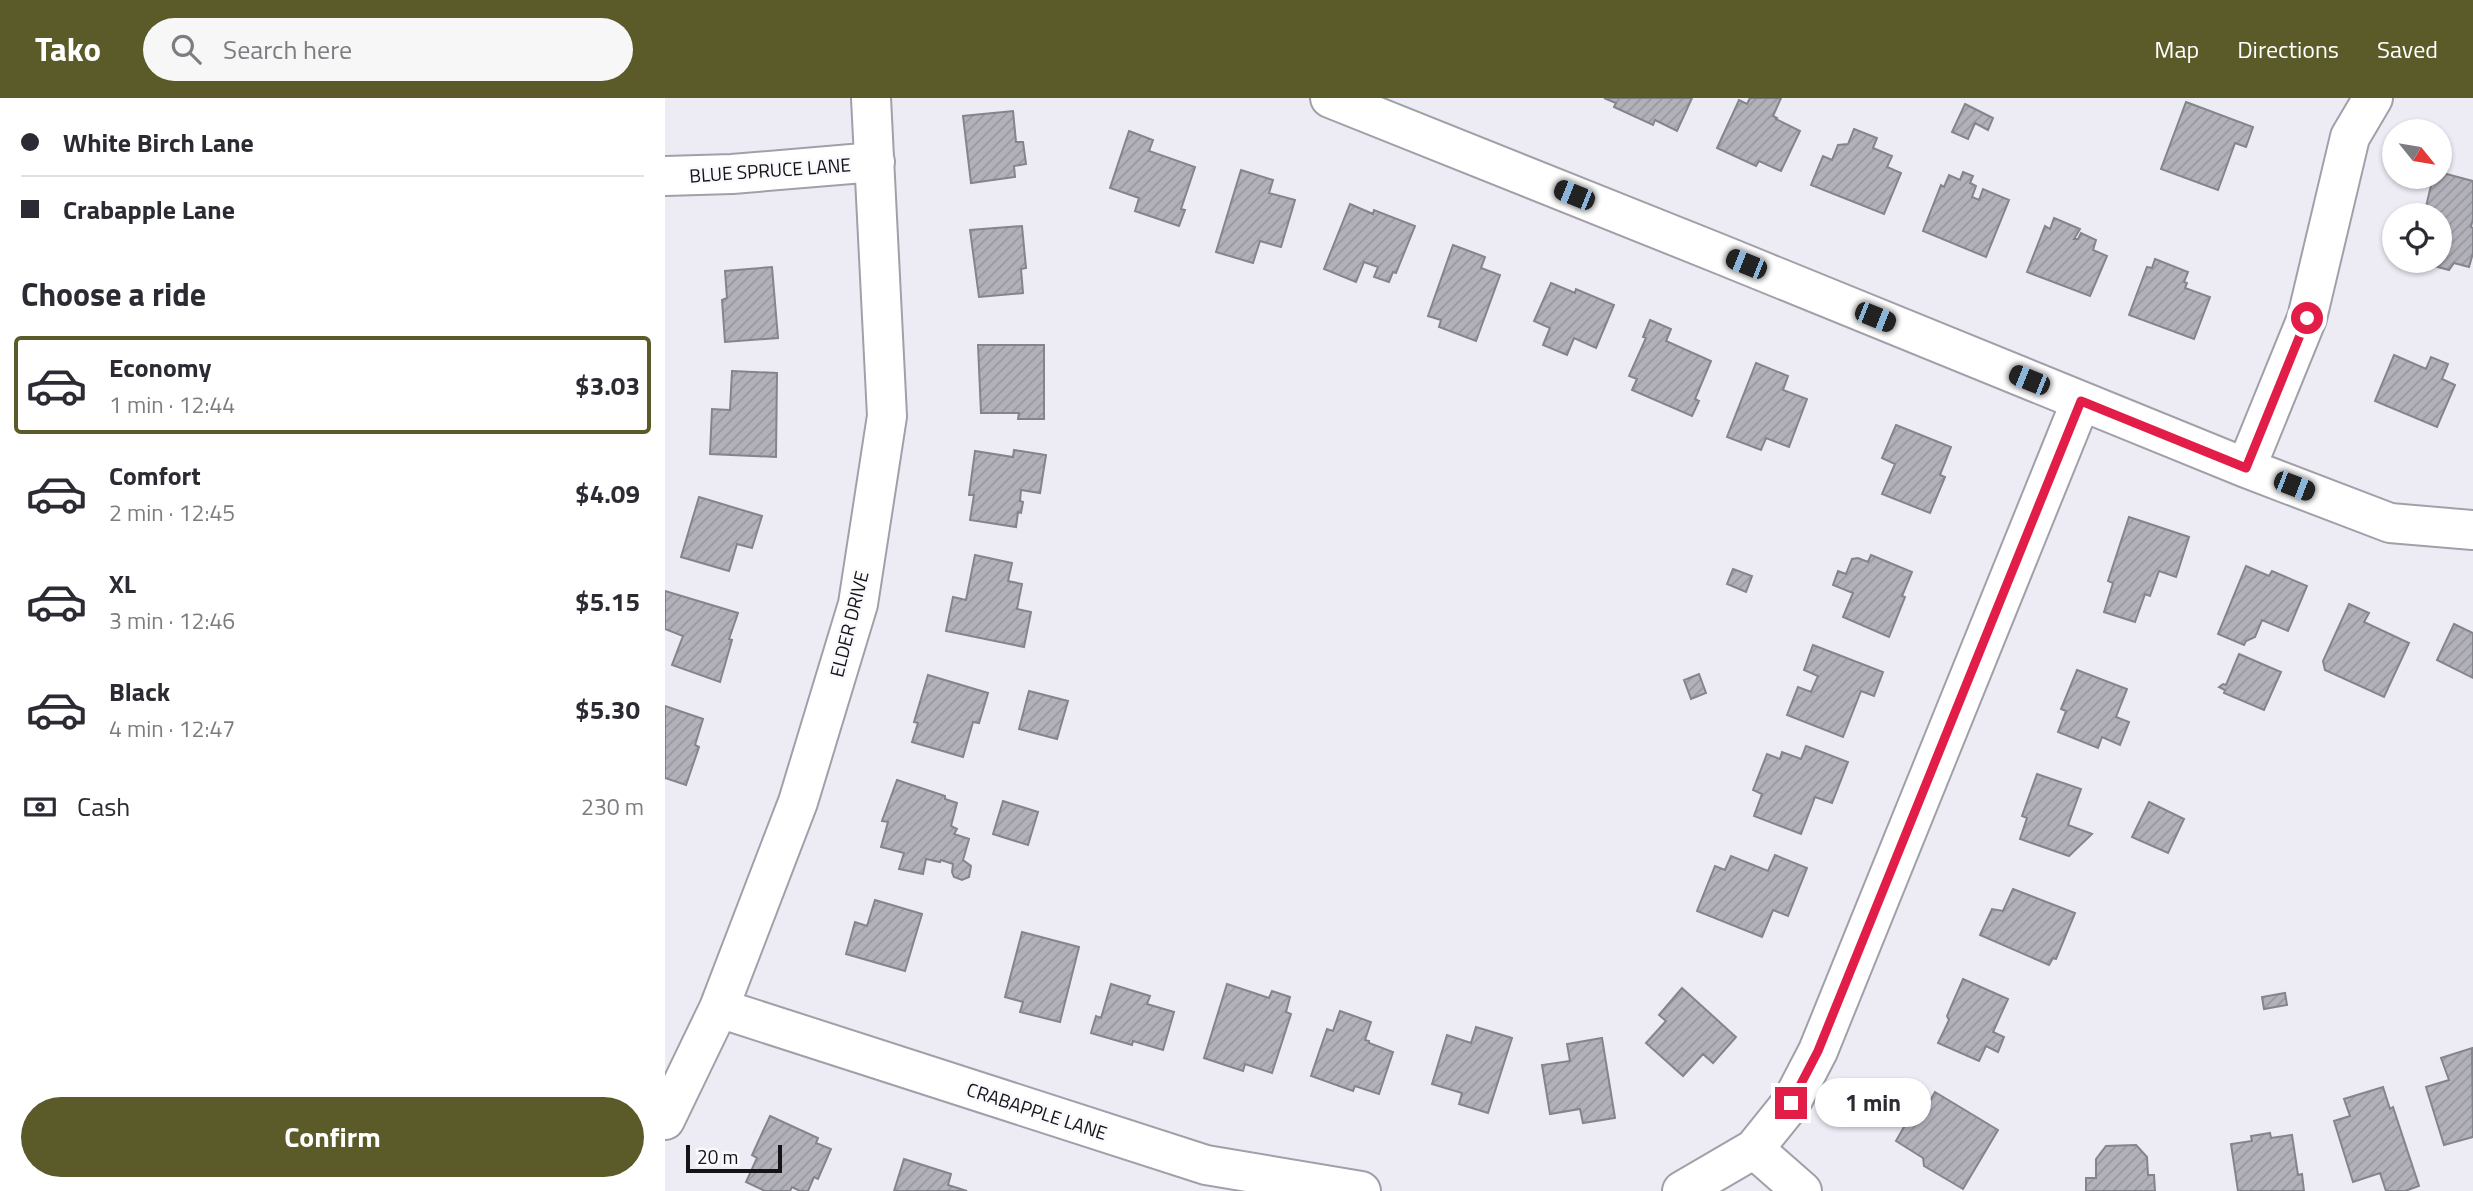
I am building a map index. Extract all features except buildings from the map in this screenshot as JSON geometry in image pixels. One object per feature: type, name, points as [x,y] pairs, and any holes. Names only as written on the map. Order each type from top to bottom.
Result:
[{"type":"street","name":"ELDER DRIVE","points":[[665,1120],[719,1008],[798,802],[858,604],[887,416],[871,98]]},
{"type":"street","points":[[1330,98],[2246,468],[2390,523],[2473,530]]},
{"type":"street","points":[[2246,468],[2307,318],[2350,137],[2373,98]]},
{"type":"street","name":"BLUE SPRUCE LANE","points":[[665,176],[731,174],[875,162]]},
{"type":"street","points":[[1682,1191],[1754,1149],[1791,1103],[1818,1051],[2081,401]]},
{"type":"street","name":"CRABAPPLE LANE","points":[[719,1008],[1206,1165],[1361,1191]]},
{"type":"street","points":[[1754,1149],[1802,1191]]},
{"type":"route","points":[[1791,1103],[1818,1051],[2081,401],[2246,468],[2307,318]]}]
